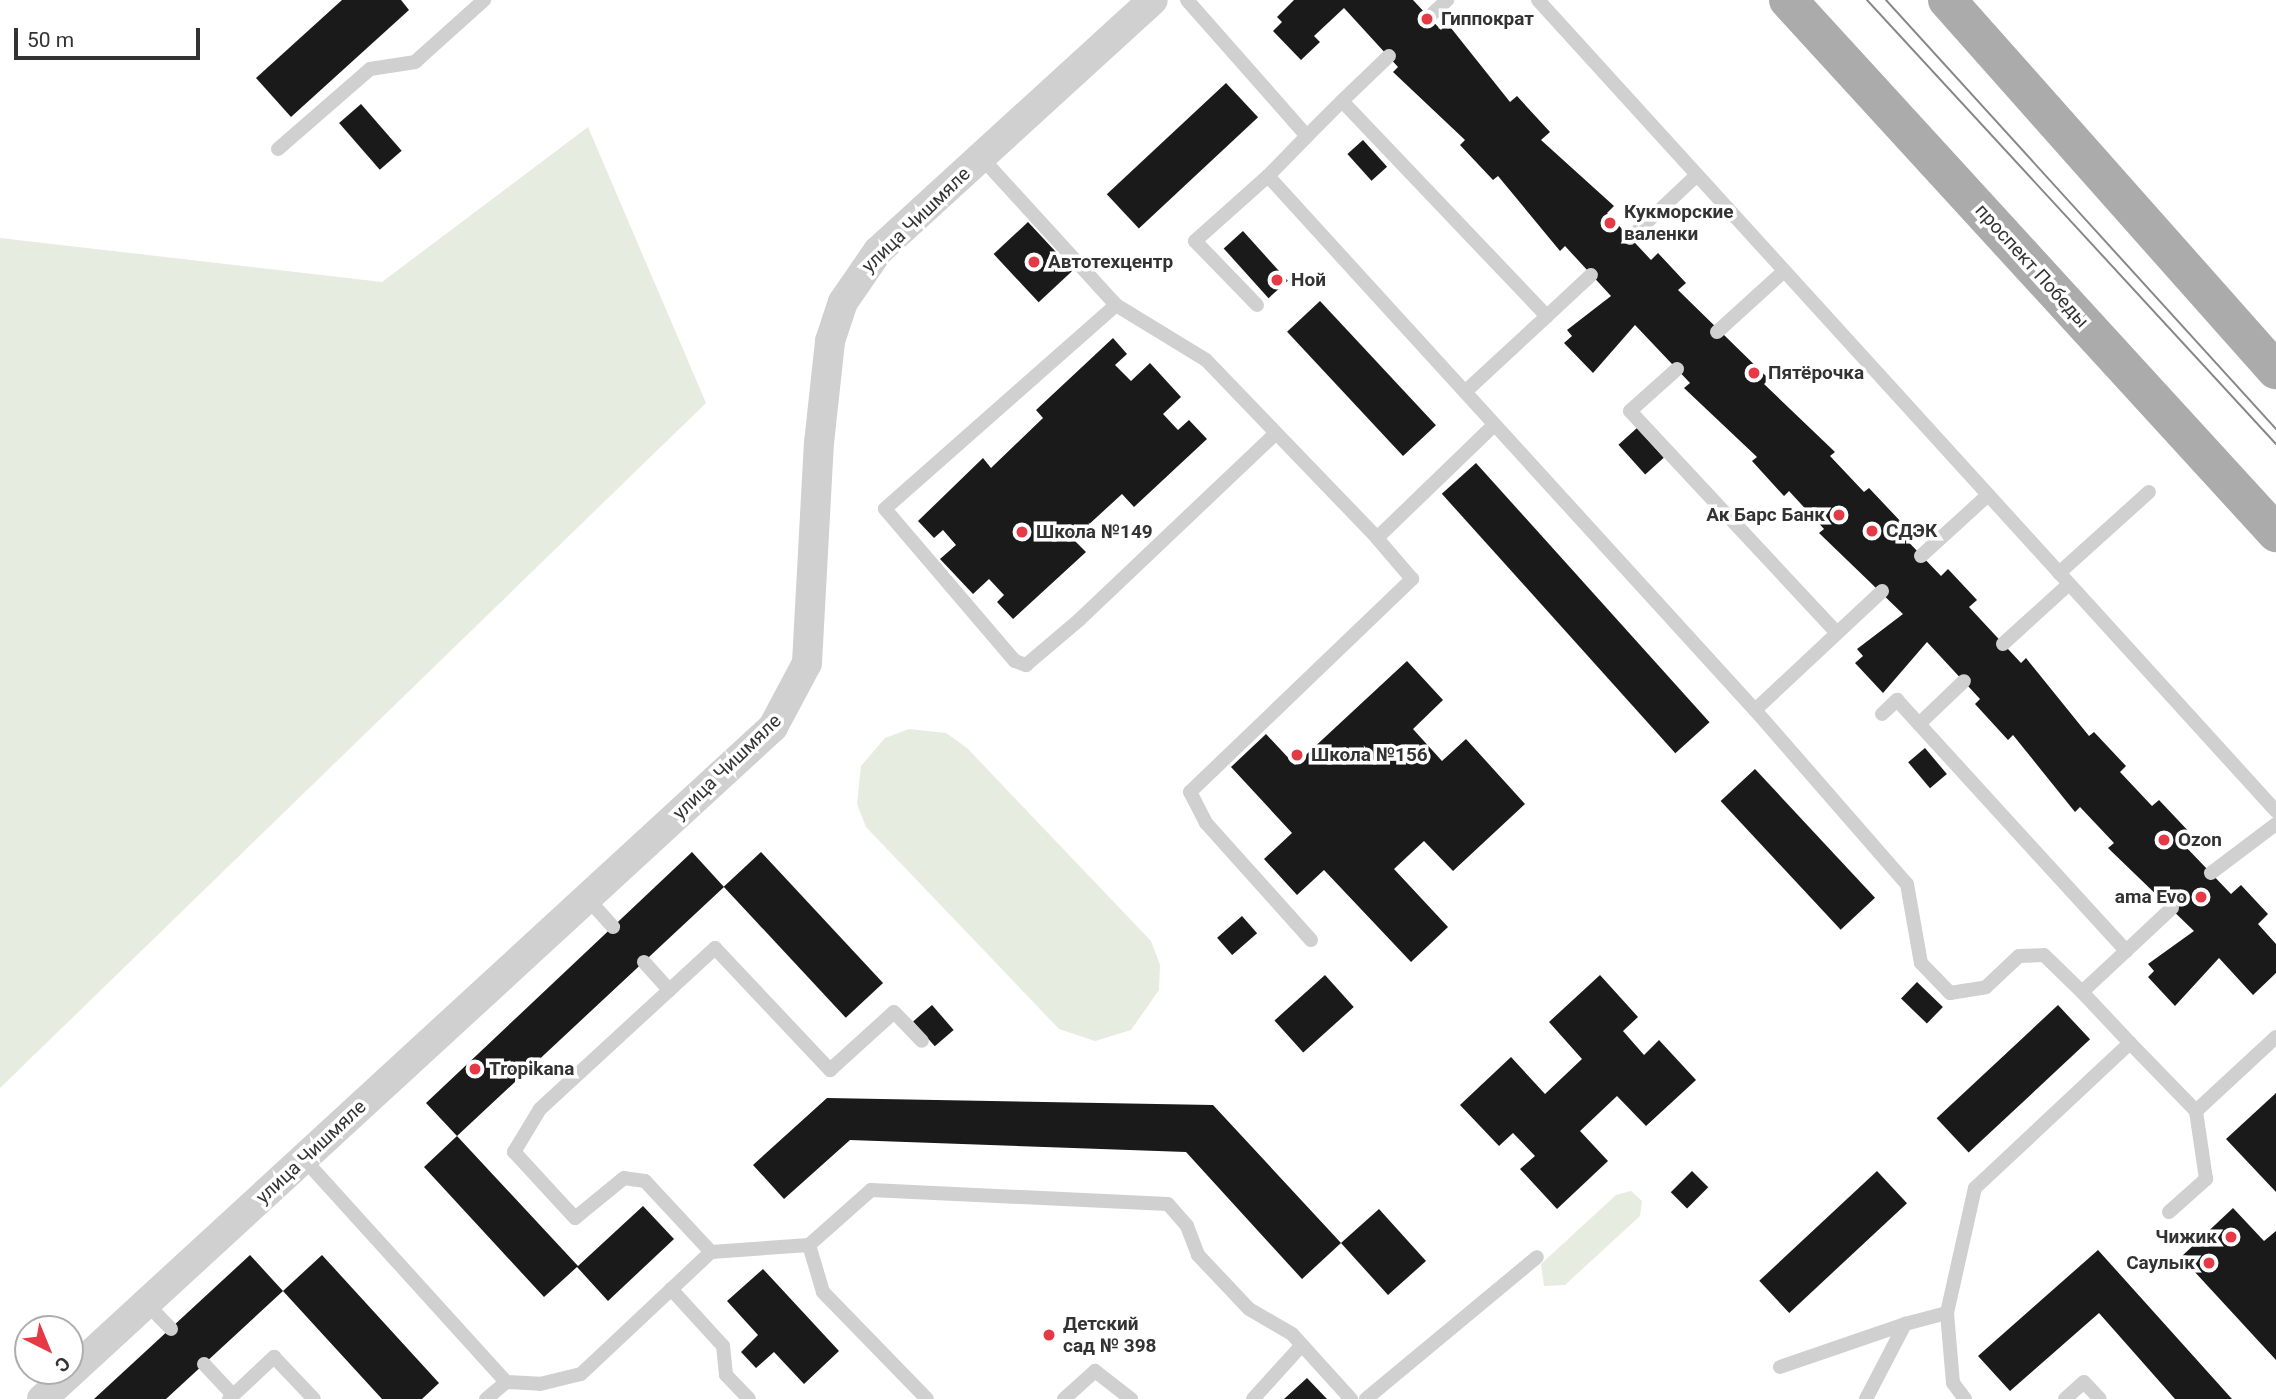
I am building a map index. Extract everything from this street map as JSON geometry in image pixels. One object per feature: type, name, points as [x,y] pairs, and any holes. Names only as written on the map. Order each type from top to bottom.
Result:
[{"type":"main road","name":"проспект Победы","points":[[1788,0],[2276,533]]},
{"type":"main road","points":[[1947,0],[2276,370]]},
{"type":"street","name":"улица Чишмяле","points":[[42,1399],[773,727],[794,698],[807,663],[820,430],[830,341],[843,302],[878,251],[1153,0]]},
{"type":"lane","points":[[278,149],[370,69],[415,62],[484,0]]},
{"type":"lane","points":[[1187,0],[1307,136]]},
{"type":"lane","points":[[1429,17],[1447,0]]},
{"type":"lane","points":[[1538,0],[2276,811]]},
{"type":"lane","points":[[1257,305],[1195,241],[1268,176],[1388,56]]},
{"type":"lane","points":[[1342,101],[1547,316]]},
{"type":"lane","points":[[981,157],[1116,305],[1206,360],[1273,436]]},
{"type":"lane","points":[[1268,176],[1466,391],[1492,427],[1755,710],[1907,884],[1921,963],[1950,993],[1986,987],[2019,956],[2044,955],[2196,1111],[2206,1179],[2169,1212]]},
{"type":"lane","points":[[1630,238],[1696,176]]},
{"type":"lane","points":[[1717,332],[1783,272]]},
{"type":"lane","points":[[1466,391],[1591,275]]},
{"type":"lane","points":[[1116,305],[885,509],[1015,661],[1026,665],[1079,620],[1273,436],[1286,436],[1412,579],[1190,792],[1206,822],[1311,940]]},
{"type":"lane","points":[[1677,369],[1630,411],[1836,632]]},
{"type":"lane","points":[[1377,538],[1492,427]]},
{"type":"lane","points":[[2003,644],[2149,492]]},
{"type":"lane","points":[[1921,556],[1988,495]]},
{"type":"lane","points":[[1755,710],[1882,591]]},
{"type":"lane","points":[[1919,724],[1964,681]]},
{"type":"lane","points":[[1882,714],[1897,700],[2126,951]]},
{"type":"lane","points":[[2211,873],[2276,824]]},
{"type":"lane","points":[[587,898],[613,927]]},
{"type":"lane","points":[[2082,992],[2172,908]]},
{"type":"lane","points":[[711,1252],[645,1181],[624,1178],[575,1218],[514,1152],[540,1109],[715,948],[830,1070],[894,1012],[922,1041]]},
{"type":"lane","points":[[644,962],[669,990]]},
{"type":"lane","points":[[2196,1111],[2276,1037]]},
{"type":"lane","points":[[1965,1399],[1953,1383],[1947,1313],[1975,1188],[2130,1043]]},
{"type":"lane","points":[[303,1158],[506,1382]]},
{"type":"lane","points":[[486,1399],[506,1382],[540,1384],[581,1374],[711,1252],[809,1245],[871,1190],[1168,1205],[1187,1226],[1198,1255],[1249,1309],[1302,1345],[1351,1399]]},
{"type":"lane","points":[[809,1245],[823,1292],[927,1399]]},
{"type":"lane","points":[[1366,1399],[1537,1257]]},
{"type":"lane","points":[[671,1289],[723,1346],[726,1375],[749,1399]]},
{"type":"lane","points":[[146,1303],[171,1329]]},
{"type":"lane","points":[[1780,1367],[1905,1324],[1947,1313]]},
{"type":"lane","points":[[1866,1399],[1905,1324]]},
{"type":"lane","points":[[1252,1399],[1302,1345]]},
{"type":"lane","points":[[204,1364],[231,1397],[274,1357],[314,1399]]},
{"type":"lane","points":[[1064,1399],[1095,1371],[1131,1399]]},
{"type":"lane","points":[[2065,1399],[2084,1382],[2099,1399]]},
{"type":"shaded area","points":[[588,127],[706,403],[0,1088],[0,238],[382,282]]},
{"type":"shaded area","points":[[909,729],[946,733],[967,748],[1151,941],[1160,965],[1159,990],[1131,1030],[1095,1041],[1059,1029],[866,827],[857,804],[861,766],[885,738]]},
{"type":"shaded area","points":[[1631,1191],[1642,1201],[1640,1216],[1565,1285],[1544,1286],[1541,1264],[1616,1195]]},
{"type":"building","points":[[342,0],[401,0],[409,10],[291,117],[256,78]]},
{"type":"building","points":[[1294,0],[1413,0],[1441,30],[1447,23],[1510,102],[1517,96],[1550,132],[1541,140],[1614,206],[1607,213],[1651,260],[1658,253],[1686,283],[1678,290],[1769,379],[1764,384],[1835,452],[1830,456],[1864,492],[1869,488],[1903,524],[1897,530],[1941,576],[1948,569],[1977,600],[1969,607],[2021,663],[2026,658],[2089,736],[2094,732],[2126,766],[2120,772],[2152,806],[2159,800],[2193,836],[2184,845],[2231,894],[2241,885],[2268,914],[2258,924],[2276,944],[2276,973],[2253,995],[2219,958],[2175,1006],[2148,977],[2154,971],[2148,964],[2194,931],[2108,848],[2114,843],[2080,807],[2075,812],[2013,735],[2008,740],[1975,704],[1980,699],[1927,642],[1883,693],[1855,663],[1863,656],[1857,649],[1903,614],[1819,533],[1824,529],[1789,491],[1784,496],[1752,461],[1757,457],[1684,388],[1690,383],[1635,325],[1593,373],[1564,343],[1572,336],[1567,330],[1611,296],[1565,246],[1560,251],[1498,176],[1493,180],[1460,145],[1465,140],[1393,72],[1398,67],[1344,8],[1314,36],[1320,42],[1301,60],[1273,31],[1282,22],[1277,17]]},
{"type":"building","points":[[1226,83],[1258,117],[1139,229],[1107,194]]},
{"type":"building","points":[[361,104],[402,151],[380,170],[339,123]]},
{"type":"building","points":[[1363,140],[1387,167],[1371,181],[1347,154]]},
{"type":"building","name":"Автотехцентр","points":[[1028,222],[1073,270],[1039,302],[994,254]]},
{"type":"building","points":[[1243,231],[1288,281],[1269,298],[1224,248]]},
{"type":"building","points":[[1320,301],[1436,425],[1403,456],[1287,332]]},
{"type":"building","points":[[1113,338],[1127,354],[1115,365],[1131,381],[1150,363],[1181,397],[1163,414],[1178,430],[1189,420],[1207,439],[1134,507],[1122,494],[1073,539],[1086,552],[1013,619],[997,602],[1004,595],[989,579],[973,594],[940,559],[956,545],[943,530],[934,538],[918,521],[983,458],[991,468],[1043,418],[1036,410]]},
{"type":"building","points":[[1637,428],[1664,458],[1645,474],[1618,445]]},
{"type":"building","points":[[1476,463],[1710,722],[1675,753],[1442,494]]},
{"type":"building","points":[[1407,661],[1443,700],[1413,729],[1442,761],[1466,739],[1525,804],[1453,871],[1424,841],[1394,869],[1448,927],[1411,962],[1324,870],[1297,895],[1264,859],[1292,833],[1231,767],[1266,734],[1295,765]]},
{"type":"building","points":[[1925,748],[1947,774],[1930,788],[1908,762]]},
{"type":"building","points":[[1755,769],[1875,898],[1841,930],[1721,801]]},
{"type":"building","points":[[692,852],[724,887],[457,1136],[426,1103]]},
{"type":"building","points":[[761,852],[883,983],[846,1018],[724,887]]},
{"type":"building","points":[[1242,916],[1257,933],[1232,955],[1217,938]]},
{"type":"building","points":[[1325,975],[1354,1007],[1303,1052],[1274,1021]]},
{"type":"building","points":[[1600,975],[1638,1017],[1623,1031],[1644,1055],[1659,1040],[1696,1080],[1646,1126],[1617,1096],[1580,1131],[1608,1161],[1557,1209],[1520,1169],[1535,1156],[1513,1133],[1499,1146],[1460,1105],[1511,1057],[1545,1094],[1582,1059],[1549,1022]]},
{"type":"building","points":[[1917,982],[1943,1007],[1927,1024],[1901,999]]},
{"type":"building","points":[[932,1005],[954,1030],[935,1046],[913,1021]]},
{"type":"building","points":[[2058,1005],[2090,1039],[1969,1153],[1937,1118]]},
{"type":"building","points":[[2276,1093],[2276,1192],[2226,1139]]},
{"type":"building","points":[[827,1098],[1213,1105],[1341,1243],[1302,1279],[1186,1152],[850,1140],[784,1199],[753,1165]]},
{"type":"building","points":[[457,1136],[578,1266],[643,1206],[674,1239],[608,1301],[577,1267],[544,1297],[424,1167]]},
{"type":"building","points":[[1692,1171],[1708,1187],[1687,1208],[1671,1192]]},
{"type":"building","points":[[1877,1171],[1907,1203],[1789,1313],[1759,1281]]},
{"type":"building","points":[[2233,1208],[2264,1241],[2276,1231],[2276,1360],[2181,1257]]},
{"type":"building","points":[[1379,1209],[1426,1261],[1388,1295],[1341,1243]]},
{"type":"building","points":[[2098,1250],[2232,1399],[2175,1399],[2099,1313],[2010,1391],[1978,1356]]},
{"type":"building","points":[[250,1255],[283,1291],[166,1399],[94,1399]]},
{"type":"building","points":[[322,1255],[439,1383],[422,1399],[382,1399],[283,1291]]},
{"type":"building","points":[[763,1269],[839,1351],[804,1384],[774,1352],[756,1368],[741,1352],[758,1335],[727,1301]]},
{"type":"building","points":[[1307,1378],[1327,1399],[1284,1399]]},
{"type":"tram line","points":[[1867,0],[2276,444]]},
{"type":"tram line","points":[[1886,0],[2276,429]]},
{"type":"place","name":"Гиппократ","points":[[1427,19]]},
{"type":"place","name":"Кукморские валенки","points":[[1610,223]]},
{"type":"place","name":"Автотехцентр","points":[[1034,262]]},
{"type":"place","name":"Ной","points":[[1277,280]]},
{"type":"place","name":"Пятёрочка","points":[[1754,373]]},
{"type":"place","name":"Ак Барс Банк","points":[[1839,515]]},
{"type":"place","name":"СДЭК","points":[[1872,531]]},
{"type":"place","name":"Школа №149","points":[[1022,532]]},
{"type":"place","name":"Школа №156","points":[[1297,755]]},
{"type":"place","name":"Ozon","points":[[2164,840]]},
{"type":"place","name":"ama Evo","points":[[2201,897]]},
{"type":"place","name":"Tropikana","points":[[475,1069]]},
{"type":"place","name":"Чижик","points":[[2231,1237]]},
{"type":"place","name":"Саулык","points":[[2209,1263]]},
{"type":"place","name":"Детский сад № 398","points":[[1049,1335]]}]
